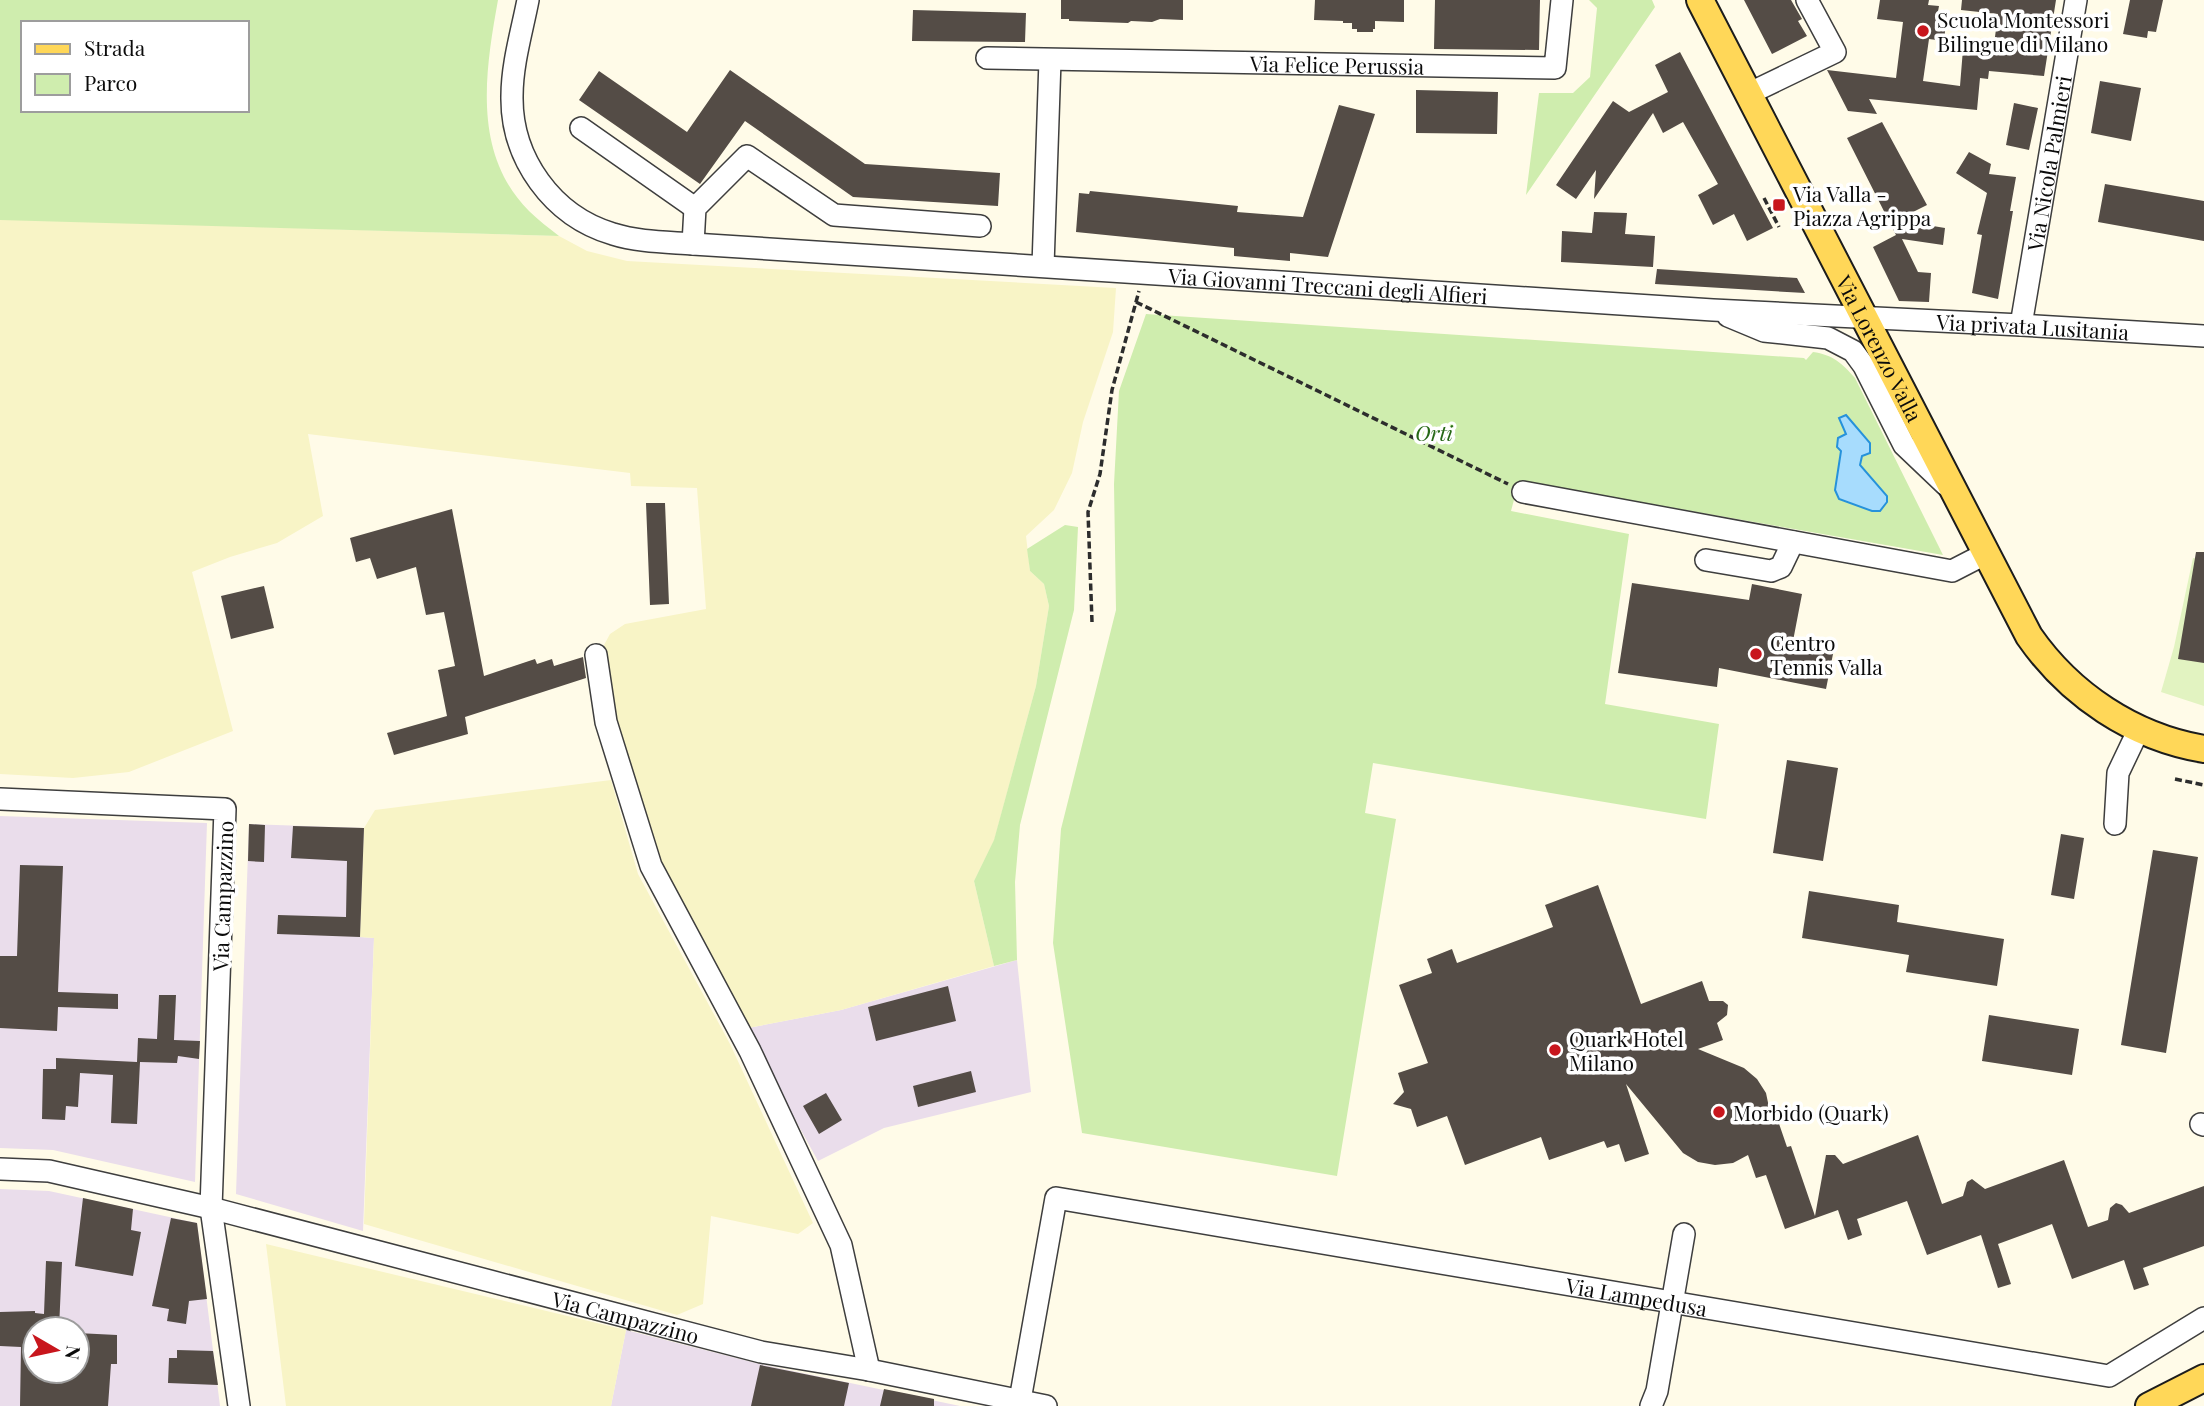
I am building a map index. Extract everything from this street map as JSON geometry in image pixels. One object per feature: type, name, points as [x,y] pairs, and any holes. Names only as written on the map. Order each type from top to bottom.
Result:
[{"type":"main road","name":"Via Lorenzo Valla","points":[[1700,0],[2029,636],[2053,668],[2073,686],[2105,710],[2139,729]]},
{"type":"main road","points":[[2139,729],[2164,740],[2204,749]]},
{"type":"main road","points":[[2149,1406],[2204,1378]]},
{"type":"street","name":"Via Giovanni Treccani degli Alfieri","points":[[528,0],[512,99],[516,132],[526,161],[535,177],[561,205],[600,230],[624,237],[693,244],[1713,310],[1863,317]]},
{"type":"street","name":"Via Felice Perussia","points":[[987,58],[1555,68],[1562,0]]},
{"type":"street","points":[[1748,94],[1835,52],[1807,0]]},
{"type":"street","name":"Via Nicola Palmieri","points":[[2021,325],[2076,0]]},
{"type":"street","points":[[1043,266],[1050,60]]},
{"type":"street","points":[[581,128],[695,208]]},
{"type":"street","points":[[693,244],[695,208],[747,156],[834,215],[980,226]]},
{"type":"street","points":[[942,259],[944,223]]},
{"type":"street","name":"Via Giovanni Treccani degli Alfieri","points":[[1713,310],[1764,331],[1828,338],[1853,351],[1864,366],[1904,445],[1954,494]]},
{"type":"street","name":"Via privata Lusitania","points":[[1863,317],[2204,336]]},
{"type":"street","points":[[1523,492],[1952,571],[1985,554]]},
{"type":"street","points":[[1706,560],[1771,571],[1781,567],[1793,542]]},
{"type":"street","points":[[596,655],[606,722],[651,866],[750,1051],[841,1245],[869,1370]]},
{"type":"street","points":[[2115,824],[2118,773],[2139,729]]},
{"type":"street","name":"Via Campazzino","points":[[0,799],[225,809],[211,1208],[239,1406]]},
{"type":"street","name":"Via Campazzino","points":[[0,1169],[49,1171],[211,1208],[761,1352],[869,1370],[1046,1406]]},
{"type":"street","name":"Via Lampedusa","points":[[1020,1400],[1056,1198],[2109,1376],[2204,1318]]},
{"type":"street","points":[[1651,1406],[1657,1391],[1684,1234]]},
{"type":"path","points":[[1764,198],[1779,226]]},
{"type":"path","points":[[1092,622],[1088,512],[1100,474],[1112,390],[1139,290]]},
{"type":"path","points":[[1136,302],[1523,492]]},
{"type":"path","points":[[2175,779],[2204,785]]},
{"type":"shaded area","points":[[0,219],[559,236],[587,251],[627,261],[1116,288],[1113,332],[1083,422],[1072,473],[1054,510],[1026,536],[1030,571],[1044,584],[1049,606],[1036,686],[994,841],[974,881],[994,966],[841,1010],[748,1028],[661,863],[615,722],[604,645],[610,634],[625,624],[706,609],[697,488],[631,486],[630,473],[308,434],[323,516],[277,543],[192,572],[233,731],[129,772],[73,778],[0,774]]},
{"type":"shaded area","points":[[611,780],[638,874],[730,1044],[813,1223],[798,1234],[711,1216],[703,1304],[677,1315],[364,1224],[374,938],[360,937],[364,828],[375,810]]},
{"type":"shaded area","points":[[0,816],[207,823],[195,1182],[53,1150],[0,1148]]},
{"type":"shaded area","points":[[249,824],[364,828],[360,937],[374,938],[363,1231],[236,1194]]},
{"type":"shaded area","points":[[1017,960],[1031,1092],[884,1128],[818,1161],[761,1058],[748,1028],[841,1010]]},
{"type":"shaded area","points":[[0,1189],[49,1191],[197,1223],[220,1406],[0,1406]]},
{"type":"shaded area","points":[[266,1244],[626,1330],[611,1406],[286,1406]]},
{"type":"shaded area","points":[[626,1330],[760,1364],[960,1406],[611,1406]]},
{"type":"green space","points":[[0,0],[498,0],[487,83],[491,138],[498,164],[511,189],[529,211],[559,236],[0,220]]},
{"type":"green space","points":[[1589,0],[1652,0],[1655,7],[1526,195],[1539,93],[1573,93],[1590,77],[1597,8]]},
{"type":"green space","name":"Orti","points":[[1146,314],[1806,360],[1813,352],[1826,355],[1841,364],[1855,378],[1943,555],[1519,481],[1511,511],[1629,534],[1605,704],[1719,724],[1706,819],[1373,763],[1365,813],[1396,819],[1337,1176],[1082,1133],[1053,943],[1061,829],[1116,610],[1114,484],[1119,391]]},
{"type":"green space","points":[[1065,525],[1078,527],[1074,610],[1020,825],[1015,882],[1017,960],[994,966],[974,881],[994,840],[1036,686],[1049,606],[1044,584],[1030,571],[1027,549]]},
{"type":"green space","points":[[2193,558],[2204,560],[2204,706],[2161,692],[2174,647]]},
{"type":"water","points":[[1846,415],[1870,443],[1870,453],[1862,456],[1860,465],[1887,496],[1887,502],[1880,511],[1872,511],[1839,499],[1835,490],[1841,451],[1837,447],[1838,438],[1846,434],[1839,418]]},
{"type":"building","points":[[1061,0],[1183,0],[1183,20],[1160,19],[1128,23],[1069,21],[1061,19]]},
{"type":"building","points":[[1315,0],[1404,0],[1404,22],[1375,21],[1373,32],[1357,32],[1357,29],[1352,29],[1352,23],[1314,20]]},
{"type":"building","points":[[1435,0],[1540,0],[1539,50],[1434,49]]},
{"type":"building","points":[[1744,0],[1791,0],[1802,19],[1798,21],[1807,36],[1772,54]]},
{"type":"building","points":[[1880,0],[1929,0],[1928,5],[1939,6],[1936,22],[1946,22],[1944,41],[1929,39],[1923,81],[1960,86],[1963,49],[1993,52],[1998,14],[1961,10],[1962,0],[2056,0],[2044,76],[1989,71],[1988,79],[1980,78],[1977,110],[1869,99],[1877,114],[1848,111],[1827,70],[1896,78],[1903,22],[1877,19]]},
{"type":"building","points":[[2130,0],[2163,0],[2156,32],[2148,31],[2147,38],[2123,34]]},
{"type":"building","points":[[913,10],[1026,13],[1025,42],[912,41]]},
{"type":"building","points":[[1680,52],[1773,228],[1747,241],[1734,214],[1713,225],[1698,195],[1718,184],[1683,122],[1663,133],[1653,113],[1594,199],[1596,170],[1576,199],[1556,185],[1613,101],[1629,112],[1668,92],[1655,65]]},
{"type":"building","points":[[730,70],[865,164],[1000,173],[998,206],[853,197],[745,121],[700,184],[579,100],[599,71],[687,132]]},
{"type":"building","points":[[2100,81],[2141,88],[2131,141],[2091,133]]},
{"type":"building","points":[[1416,90],[1498,92],[1497,134],[1416,133]]},
{"type":"building","points":[[2014,103],[2038,108],[2029,150],[2006,145]]},
{"type":"building","points":[[1339,105],[1375,114],[1328,257],[1290,253],[1290,261],[1234,256],[1234,248],[1076,232],[1079,193],[1089,194],[1090,191],[1238,206],[1237,212],[1303,217]]},
{"type":"building","points":[[1882,122],[1927,205],[1897,220],[1945,228],[1943,245],[1902,239],[1918,272],[1931,273],[1929,302],[1899,301],[1873,247],[1896,235],[1847,138]]},
{"type":"building","points":[[1969,152],[1991,164],[1989,174],[2016,177],[1998,299],[1972,293],[1982,235],[1977,234],[1987,193],[1956,173]]},
{"type":"building","points":[[2105,184],[2204,201],[2204,241],[2098,222]]},
{"type":"building","points":[[1594,212],[1627,213],[1625,234],[1655,236],[1653,267],[1561,262],[1562,231],[1592,233]]},
{"type":"building","points":[[1657,269],[1797,278],[1805,293],[1655,284]]},
{"type":"building","points":[[646,503],[665,503],[669,604],[650,605]]},
{"type":"building","points":[[452,509],[484,676],[535,659],[537,664],[552,659],[554,666],[583,657],[586,678],[465,717],[468,734],[394,755],[387,733],[447,716],[438,670],[455,666],[444,612],[426,615],[416,567],[377,579],[370,558],[356,562],[350,538]]},
{"type":"building","points":[[2196,552],[2204,552],[2204,663],[2178,659]]},
{"type":"building","points":[[1632,583],[1749,600],[1752,584],[1802,594],[1793,641],[1834,649],[1826,689],[1719,668],[1717,687],[1618,673]]},
{"type":"building","points":[[264,586],[274,628],[231,639],[221,596]]},
{"type":"building","points":[[1787,760],[1838,768],[1823,861],[1773,853]]},
{"type":"building","points":[[249,824],[265,825],[264,862],[248,861]]},
{"type":"building","points":[[293,826],[364,828],[360,937],[277,934],[278,915],[346,917],[347,861],[291,858]]},
{"type":"building","points":[[2061,834],[2084,838],[2074,899],[2051,895]]},
{"type":"building","points":[[2153,850],[2198,857],[2166,1053],[2121,1045]]},
{"type":"building","points":[[20,865],[63,866],[58,992],[118,994],[118,1009],[58,1007],[57,1031],[0,1028],[0,956],[17,956]]},
{"type":"building","points":[[1598,885],[1641,1004],[1702,981],[1709,1001],[1723,1001],[1728,1005],[1727,1015],[1717,1023],[1723,1040],[1698,1049],[1744,1068],[1757,1079],[1766,1093],[1771,1117],[1776,1115],[1787,1147],[1791,1146],[1815,1216],[1826,1155],[1835,1155],[1843,1164],[1918,1135],[1942,1204],[1963,1196],[1967,1182],[1972,1179],[1985,1189],[2064,1160],[2088,1227],[2108,1220],[2110,1208],[2116,1203],[2129,1213],[2204,1186],[2204,1246],[2143,1268],[2149,1285],[2134,1290],[2124,1260],[2072,1279],[2052,1224],[1998,1244],[2011,1284],[1998,1288],[1981,1235],[1927,1255],[1907,1201],[1857,1219],[1862,1235],[1848,1240],[1838,1210],[1785,1229],[1766,1175],[1756,1178],[1748,1155],[1733,1163],[1715,1165],[1698,1162],[1683,1153],[1626,1084],[1649,1154],[1625,1162],[1619,1144],[1607,1148],[1604,1141],[1549,1160],[1541,1137],[1465,1165],[1447,1116],[1417,1127],[1411,1109],[1393,1104],[1404,1092],[1398,1073],[1428,1063],[1399,985],[1432,973],[1427,959],[1452,949],[1457,963],[1553,927],[1545,905]]},
{"type":"building","points":[[1809,891],[1899,905],[1897,922],[2004,939],[1997,986],[1906,972],[1909,955],[1802,938]]},
{"type":"building","points":[[948,986],[956,1021],[876,1041],[868,1007]]},
{"type":"building","points":[[159,995],[176,995],[174,1040],[200,1041],[199,1059],[178,1056],[177,1063],[140,1062],[137,1124],[111,1123],[113,1075],[80,1073],[78,1107],[66,1106],[65,1120],[42,1119],[43,1069],[56,1069],[56,1058],[137,1062],[138,1038],[157,1039]]},
{"type":"building","points":[[1989,1015],[2079,1029],[2072,1075],[1982,1061]]},
{"type":"building","points":[[971,1071],[976,1092],[918,1107],[913,1086]]},
{"type":"building","points":[[826,1093],[842,1120],[819,1134],[803,1106]]},
{"type":"building","points":[[83,1198],[133,1209],[131,1230],[141,1232],[133,1276],[75,1266]]},
{"type":"building","points":[[171,1218],[197,1223],[207,1299],[189,1301],[186,1324],[167,1321],[169,1309],[152,1306]]},
{"type":"building","points":[[46,1261],[62,1262],[60,1315],[21,1315],[21,1347],[0,1346],[0,1312],[35,1311],[44,1314]]},
{"type":"building","points":[[91,1334],[117,1335],[117,1364],[111,1364],[108,1406],[20,1406],[21,1347],[21,1385],[91,1385]]},
{"type":"building","points":[[177,1350],[213,1351],[218,1385],[168,1383],[169,1358],[177,1358]]},
{"type":"building","points":[[760,1365],[849,1383],[844,1406],[751,1406]]},
{"type":"building","points":[[884,1389],[934,1399],[934,1406],[880,1406]]},
{"type":"place","name":"Scuola Montessori Bilingue di Milano","points":[[1923,31]]},
{"type":"place","name":"Via Valla - Piazza Agrippa","points":[[1779,205]]},
{"type":"place","name":"Centro Tennis Valla","points":[[1756,654]]},
{"type":"place","name":"Quark Hotel Milano","points":[[1555,1050]]},
{"type":"place","name":"Morbido (Quark)","points":[[1719,1112]]}]
